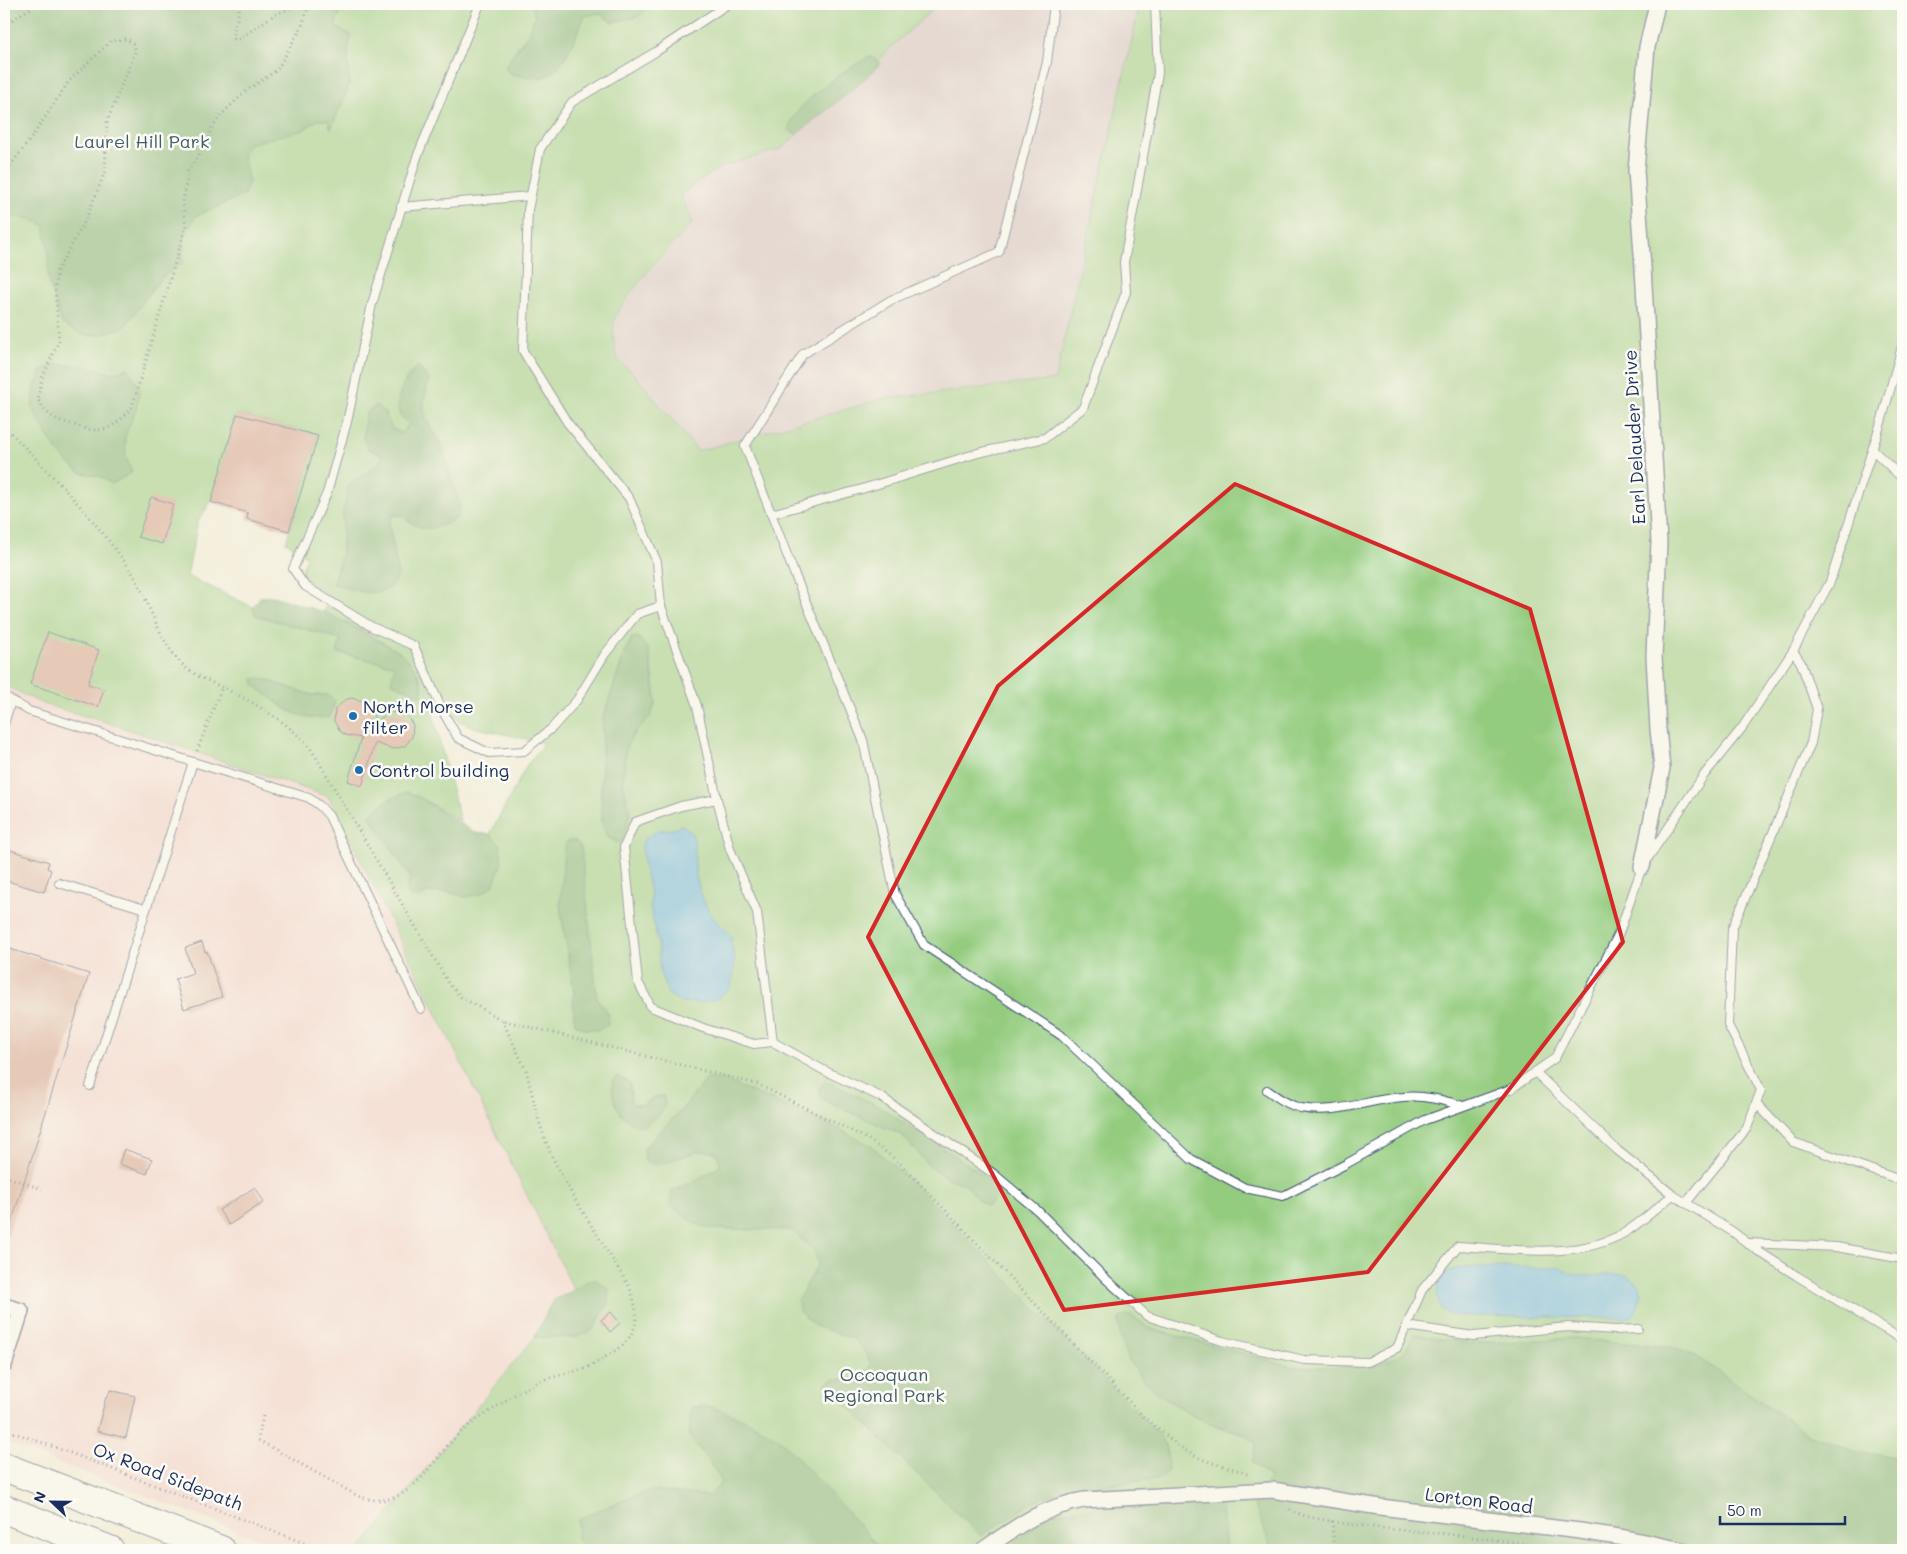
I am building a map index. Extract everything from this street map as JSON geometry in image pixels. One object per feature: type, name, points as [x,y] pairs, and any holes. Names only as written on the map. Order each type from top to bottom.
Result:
[{"type":"highway","points":[[4,1467],[221,1550]]},
{"type":"highway","points":[[4,1509],[110,1550]]},
{"type":"street","name":"Earl Delauder Drive","points":[[1642,867],[1662,768],[1654,656],[1659,542],[1644,268],[1636,170],[1647,47],[1657,4]]},
{"type":"street","points":[[4,1306],[20,1311],[4,1365]]},
{"type":"street","name":"Lorton Road","points":[[983,1550],[1037,1514],[1070,1502],[1272,1490],[1380,1507],[1580,1531],[1682,1550]]},
{"type":"lane","points":[[480,4],[417,157],[372,304],[347,422],[327,493],[293,569],[305,586],[372,627],[414,646],[442,710],[458,738],[489,753],[524,751],[552,728],[577,700],[605,654],[637,614],[660,606]]},
{"type":"lane","points":[[728,4],[657,51],[572,102],[540,149],[528,210],[523,351],[567,422],[629,498],[657,562],[660,606],[697,706],[730,850],[757,912],[773,1042]]},
{"type":"lane","points":[[1054,4],[1047,62],[998,252],[890,300],[803,354],[745,446],[863,740],[895,894],[924,945],[1062,1036],[1191,1159],[1245,1188],[1283,1196],[1346,1164],[1425,1120],[1511,1089],[1555,1058],[1619,933],[1642,867],[1704,775],[1742,728],[1792,651],[1830,582],[1873,450],[1903,343]]},
{"type":"lane","points":[[771,514],[862,489],[978,453],[1045,438],[1083,408],[1126,292],[1124,262],[1158,72],[1154,4]]},
{"type":"lane","points":[[401,207],[530,196]]},
{"type":"lane","points":[[1873,450],[1903,480]]},
{"type":"lane","points":[[1686,1204],[1747,1128],[1761,1090],[1728,1026],[1732,928],[1811,743],[1817,709],[1802,664],[1792,651]]},
{"type":"lane","points":[[4,696],[11,702],[29,711],[309,798],[320,806],[330,816],[421,1009]]},
{"type":"lane","points":[[4,724],[11,702]]},
{"type":"lane","points":[[90,1086],[193,762]]},
{"type":"lane","points":[[717,799],[681,806],[635,822],[624,847],[638,982],[651,1007],[703,1028],[754,1044],[773,1042],[825,1071],[881,1097],[994,1174],[1038,1211],[1105,1278],[1148,1316],[1222,1341],[1304,1360],[1368,1362],[1396,1348],[1422,1290],[1458,1246],[1532,1250],[1586,1248],[1624,1233],[1673,1195]]},
{"type":"lane","points":[[59,883],[145,909]]},
{"type":"lane","points":[[1535,1072],[1617,1150],[1673,1195],[1733,1232],[1797,1276],[1903,1340]]},
{"type":"lane","points":[[1267,1090],[1287,1103],[1301,1108],[1326,1110],[1401,1097],[1420,1096],[1463,1106]]},
{"type":"lane","points":[[1756,1103],[1793,1142],[1903,1181]]},
{"type":"lane","points":[[1748,1243],[1836,1247],[1903,1259]]},
{"type":"lane","points":[[1406,1326],[1474,1336],[1568,1327],[1615,1330],[1638,1329]]},
{"type":"path","points":[[4,25],[37,4]]},
{"type":"path","points":[[239,4],[240,10],[233,35],[234,39],[239,40],[274,16],[301,4]]},
{"type":"path","points":[[4,174],[32,137],[69,81],[112,40],[126,39],[132,42],[136,50],[107,122],[105,172],[85,221],[57,271],[55,287],[59,341],[42,378],[38,400],[45,411],[57,420],[95,431],[110,427],[125,416],[132,407],[186,226],[183,203],[188,170],[205,147],[211,129],[222,114],[246,91],[277,70],[302,26],[309,4]]},
{"type":"path","points":[[4,426],[79,507],[128,566],[147,600],[168,645],[180,662],[191,670],[246,699],[304,740],[326,774],[449,984],[461,997],[502,1020],[757,1084],[868,1139],[899,1162],[1144,1417],[1177,1444],[1198,1457],[1237,1469],[1252,1476]]},
{"type":"path","points":[[193,762],[222,687]]},
{"type":"path","points":[[263,1416],[258,1440],[358,1496],[369,1500],[384,1500],[397,1496],[414,1485],[424,1476],[461,1431],[476,1420],[538,1382],[592,1366],[622,1347],[630,1338],[636,1318],[634,1300],[629,1286],[573,1196],[551,1155],[539,1122],[526,1070],[502,1020]]},
{"type":"path","points":[[4,1176],[42,1189]]},
{"type":"path","name":"Ox Road Sidepath","points":[[4,1429],[322,1550]]},
{"type":"path","points":[[1292,1511],[1332,1521],[1570,1550]]},
{"type":"path","points":[[1332,1521],[1334,1550]]},
{"type":"highlighted area","points":[[1235,484],[1530,609],[1623,942],[1368,1272],[1064,1310],[868,937],[998,686]]},
{"type":"shaded area","points":[[938,4],[1140,4],[1055,380],[883,399],[698,451],[631,371],[618,360],[614,340],[614,322],[619,310],[642,280],[693,222],[680,194],[723,166],[781,149]]},
{"type":"shaded area","points":[[4,685],[43,704],[106,722],[329,797],[574,1290],[359,1550],[288,1550],[4,1442]]},
{"type":"green space","name":"Occoquan Regional Park","points":[[4,4],[303,130],[317,120],[328,120],[331,128],[349,86],[348,49],[351,35],[335,27],[339,14],[346,4],[532,4],[535,17],[527,35],[511,56],[575,36],[585,16],[599,13],[612,22],[638,17],[651,4],[938,4],[781,149],[723,166],[680,194],[693,222],[636,286],[626,300],[614,322],[613,336],[619,361],[631,371],[698,451],[883,399],[1055,380],[1140,4],[1903,4],[1903,1459],[1854,1451],[1809,1435],[1696,1356],[1676,1348],[1575,1338],[1471,1344],[1415,1334],[1403,1355],[1373,1366],[1293,1367],[1148,1328],[1131,1315],[1216,1426],[1245,1434],[1256,1444],[1255,1455],[1742,1550],[359,1550],[535,1337],[577,1337],[587,1281],[574,1290],[329,797],[106,722],[43,704],[4,685]],"holes":[[[418,366],[429,380],[424,407],[425,413],[440,442],[409,522],[403,515],[393,515],[389,523],[398,575],[333,584],[342,552],[343,514],[366,473],[378,465],[382,455],[385,413],[392,429],[402,434],[409,424],[405,379]],[[237,414],[318,436],[286,542],[307,557],[301,572],[304,579],[329,595],[324,612],[381,641],[408,661],[417,672],[422,684],[421,695],[391,682],[396,666],[338,653],[341,639],[255,615],[253,607],[187,576],[198,521],[211,502]],[[65,460],[132,472],[112,484],[100,476],[81,472]],[[632,638],[649,650],[656,700],[654,709],[635,732],[625,751],[623,772],[630,814],[602,823],[603,718],[625,651]],[[260,678],[312,695],[328,695],[295,714]],[[446,703],[459,721],[477,728],[544,743],[527,765],[490,834],[500,844],[466,897],[442,892],[425,894],[419,897],[407,888],[410,877],[401,863],[407,792],[460,821],[432,711]],[[560,905],[597,998],[609,1015],[575,1024],[574,993]],[[707,1079],[724,1080],[837,1128],[800,1237],[791,1230],[746,1230],[673,1191],[721,1166],[716,1151],[644,1148],[683,1108]],[[826,1081],[878,1106],[976,1170],[997,1187],[980,1202],[966,1184],[947,1178],[914,1149],[902,1135],[821,1098]],[[663,1096],[665,1105],[620,1115],[631,1104],[643,1105],[654,1097]]]},
{"type":"green space","name":"Laurel Hill Park","points":[[4,4],[346,4],[339,14],[335,27],[352,35],[348,49],[349,86],[331,129],[328,120],[317,120],[303,130],[248,144],[243,156],[249,182],[244,195],[196,216],[184,236],[182,263],[161,278],[124,327],[100,335],[83,335],[62,324],[48,279],[48,248],[44,225],[25,218],[4,218]]},
{"type":"green space","points":[[532,4],[651,4],[638,17],[612,22],[599,13],[585,16],[567,54],[554,71],[546,76],[530,78],[510,74],[505,67],[527,35],[535,17]]},
{"type":"green space","points":[[870,56],[881,63],[857,86],[797,134],[788,130],[792,119],[810,98],[835,78]]},
{"type":"green space","points":[[56,364],[81,366],[112,373],[128,368],[140,390],[136,409],[125,437],[126,457],[132,472],[112,484],[100,476],[81,473],[65,460],[50,440],[32,407],[35,387],[41,371]]},
{"type":"green space","points":[[418,366],[429,380],[423,402],[425,417],[440,442],[460,507],[457,518],[443,525],[429,528],[416,525],[403,515],[393,515],[389,524],[398,575],[395,580],[391,586],[382,591],[360,592],[346,588],[333,583],[342,552],[343,514],[349,484],[378,465],[382,455],[368,449],[363,438],[366,413],[376,405],[385,413],[392,429],[402,433],[409,424],[399,415],[400,394],[408,377]]},
{"type":"green space","points":[[273,596],[324,612],[400,652],[413,665],[422,684],[421,696],[391,682],[395,666],[337,652],[341,639],[255,615],[253,607],[260,597]]},
{"type":"green space","points":[[638,637],[649,650],[656,702],[650,717],[635,732],[626,747],[623,786],[630,814],[621,844],[607,837],[602,823],[603,718],[625,652],[632,638]]},
{"type":"green space","points":[[260,678],[312,695],[328,695],[335,701],[330,717],[307,717],[280,705],[254,685],[253,679]]},
{"type":"green space","points":[[407,792],[419,797],[475,833],[490,834],[500,844],[502,863],[493,886],[481,894],[466,897],[449,892],[428,892],[419,897],[410,897],[407,888],[410,877],[370,815],[388,800]]},
{"type":"green space","points":[[568,840],[576,841],[581,847],[597,998],[609,1015],[608,1024],[599,1030],[584,1029],[575,1024],[574,993],[560,905],[564,849]]},
{"type":"green space","points":[[617,1076],[630,1083],[631,1104],[643,1105],[654,1097],[663,1096],[665,1105],[659,1115],[644,1126],[636,1125],[624,1117],[619,1111],[613,1096],[612,1081]]},
{"type":"green space","name":"Occoquan Regional Park","points":[[707,1079],[724,1080],[837,1128],[873,1147],[918,1188],[1159,1435],[1167,1448],[1168,1471],[1161,1478],[1063,1491],[1036,1500],[981,1536],[825,1384],[834,1379],[849,1379],[866,1373],[871,1364],[865,1352],[854,1339],[815,1326],[799,1311],[798,1300],[818,1264],[815,1252],[811,1247],[791,1230],[711,1229],[694,1223],[670,1206],[672,1191],[721,1166],[716,1152],[699,1151],[657,1165],[645,1161],[644,1148],[683,1108]]},
{"type":"green space","points":[[826,1081],[878,1106],[976,1170],[997,1187],[997,1196],[988,1206],[980,1202],[966,1184],[947,1178],[929,1166],[902,1135],[821,1098],[819,1088]]},
{"type":"green space","points":[[596,1280],[609,1289],[608,1304],[593,1330],[577,1337],[535,1337],[552,1301],[587,1281]]},
{"type":"green space","points":[[1131,1315],[1148,1328],[1293,1367],[1373,1366],[1403,1354],[1415,1334],[1471,1344],[1575,1338],[1676,1348],[1696,1356],[1809,1435],[1854,1451],[1903,1459],[1903,1550],[1272,1550],[1254,1503],[1270,1477],[1252,1463],[1256,1444],[1242,1432],[1215,1425],[1181,1408],[1164,1398],[1149,1385],[1136,1371],[1127,1356],[1120,1338],[1119,1318]]},
{"type":"green space","points":[[710,1406],[746,1420],[781,1440],[882,1550],[719,1550],[710,1548],[693,1550],[586,1550],[577,1539],[578,1520],[594,1512],[650,1490],[709,1496],[722,1482],[709,1461],[689,1436],[691,1407]]},
{"type":"green space","points":[[1216,1503],[1222,1510],[1226,1550],[1006,1550],[1044,1517],[1068,1510]]},
{"type":"water","points":[[681,825],[693,836],[695,868],[700,892],[706,907],[716,921],[733,937],[730,942],[734,954],[734,966],[730,989],[716,999],[701,1003],[680,1002],[668,994],[660,972],[658,944],[650,905],[651,897],[643,861],[642,845],[645,838],[659,830],[674,829]]},
{"type":"water","points":[[1476,1267],[1561,1268],[1574,1274],[1586,1276],[1621,1274],[1628,1276],[1640,1286],[1642,1294],[1636,1312],[1626,1318],[1465,1316],[1451,1315],[1442,1310],[1438,1300],[1438,1286],[1446,1272]]},
{"type":"building","points":[[237,414],[318,436],[289,531],[247,519],[248,513],[211,502]]},
{"type":"building","points":[[151,497],[173,504],[162,544],[138,537]]},
{"type":"building","points":[[48,632],[99,650],[88,684],[104,689],[98,707],[30,684]]},
{"type":"building","points":[[351,698],[363,701],[368,705],[376,721],[389,713],[395,712],[406,715],[413,725],[412,737],[405,746],[393,749],[375,743],[362,786],[348,781],[361,738],[345,735],[334,721],[335,709],[345,700]]},
{"type":"building","points":[[4,848],[49,862],[47,868],[51,870],[44,892],[4,880]]},
{"type":"building","points":[[202,942],[205,952],[207,951],[222,997],[184,1009],[175,979],[193,973],[185,948]]},
{"type":"building","points":[[4,947],[89,974],[7,1237],[4,1236]]},
{"type":"building","points":[[124,1149],[152,1159],[147,1174],[119,1164]]},
{"type":"building","points":[[255,1187],[264,1202],[229,1225],[219,1210]]},
{"type":"building","points":[[611,1312],[620,1323],[610,1332],[601,1320]]},
{"type":"building","points":[[110,1390],[135,1396],[126,1438],[97,1431],[106,1397],[108,1397]]},
{"type":"place","name":"North Morse filter","points":[[353,716]]},
{"type":"place","name":"Control building","points":[[359,770]]}]
